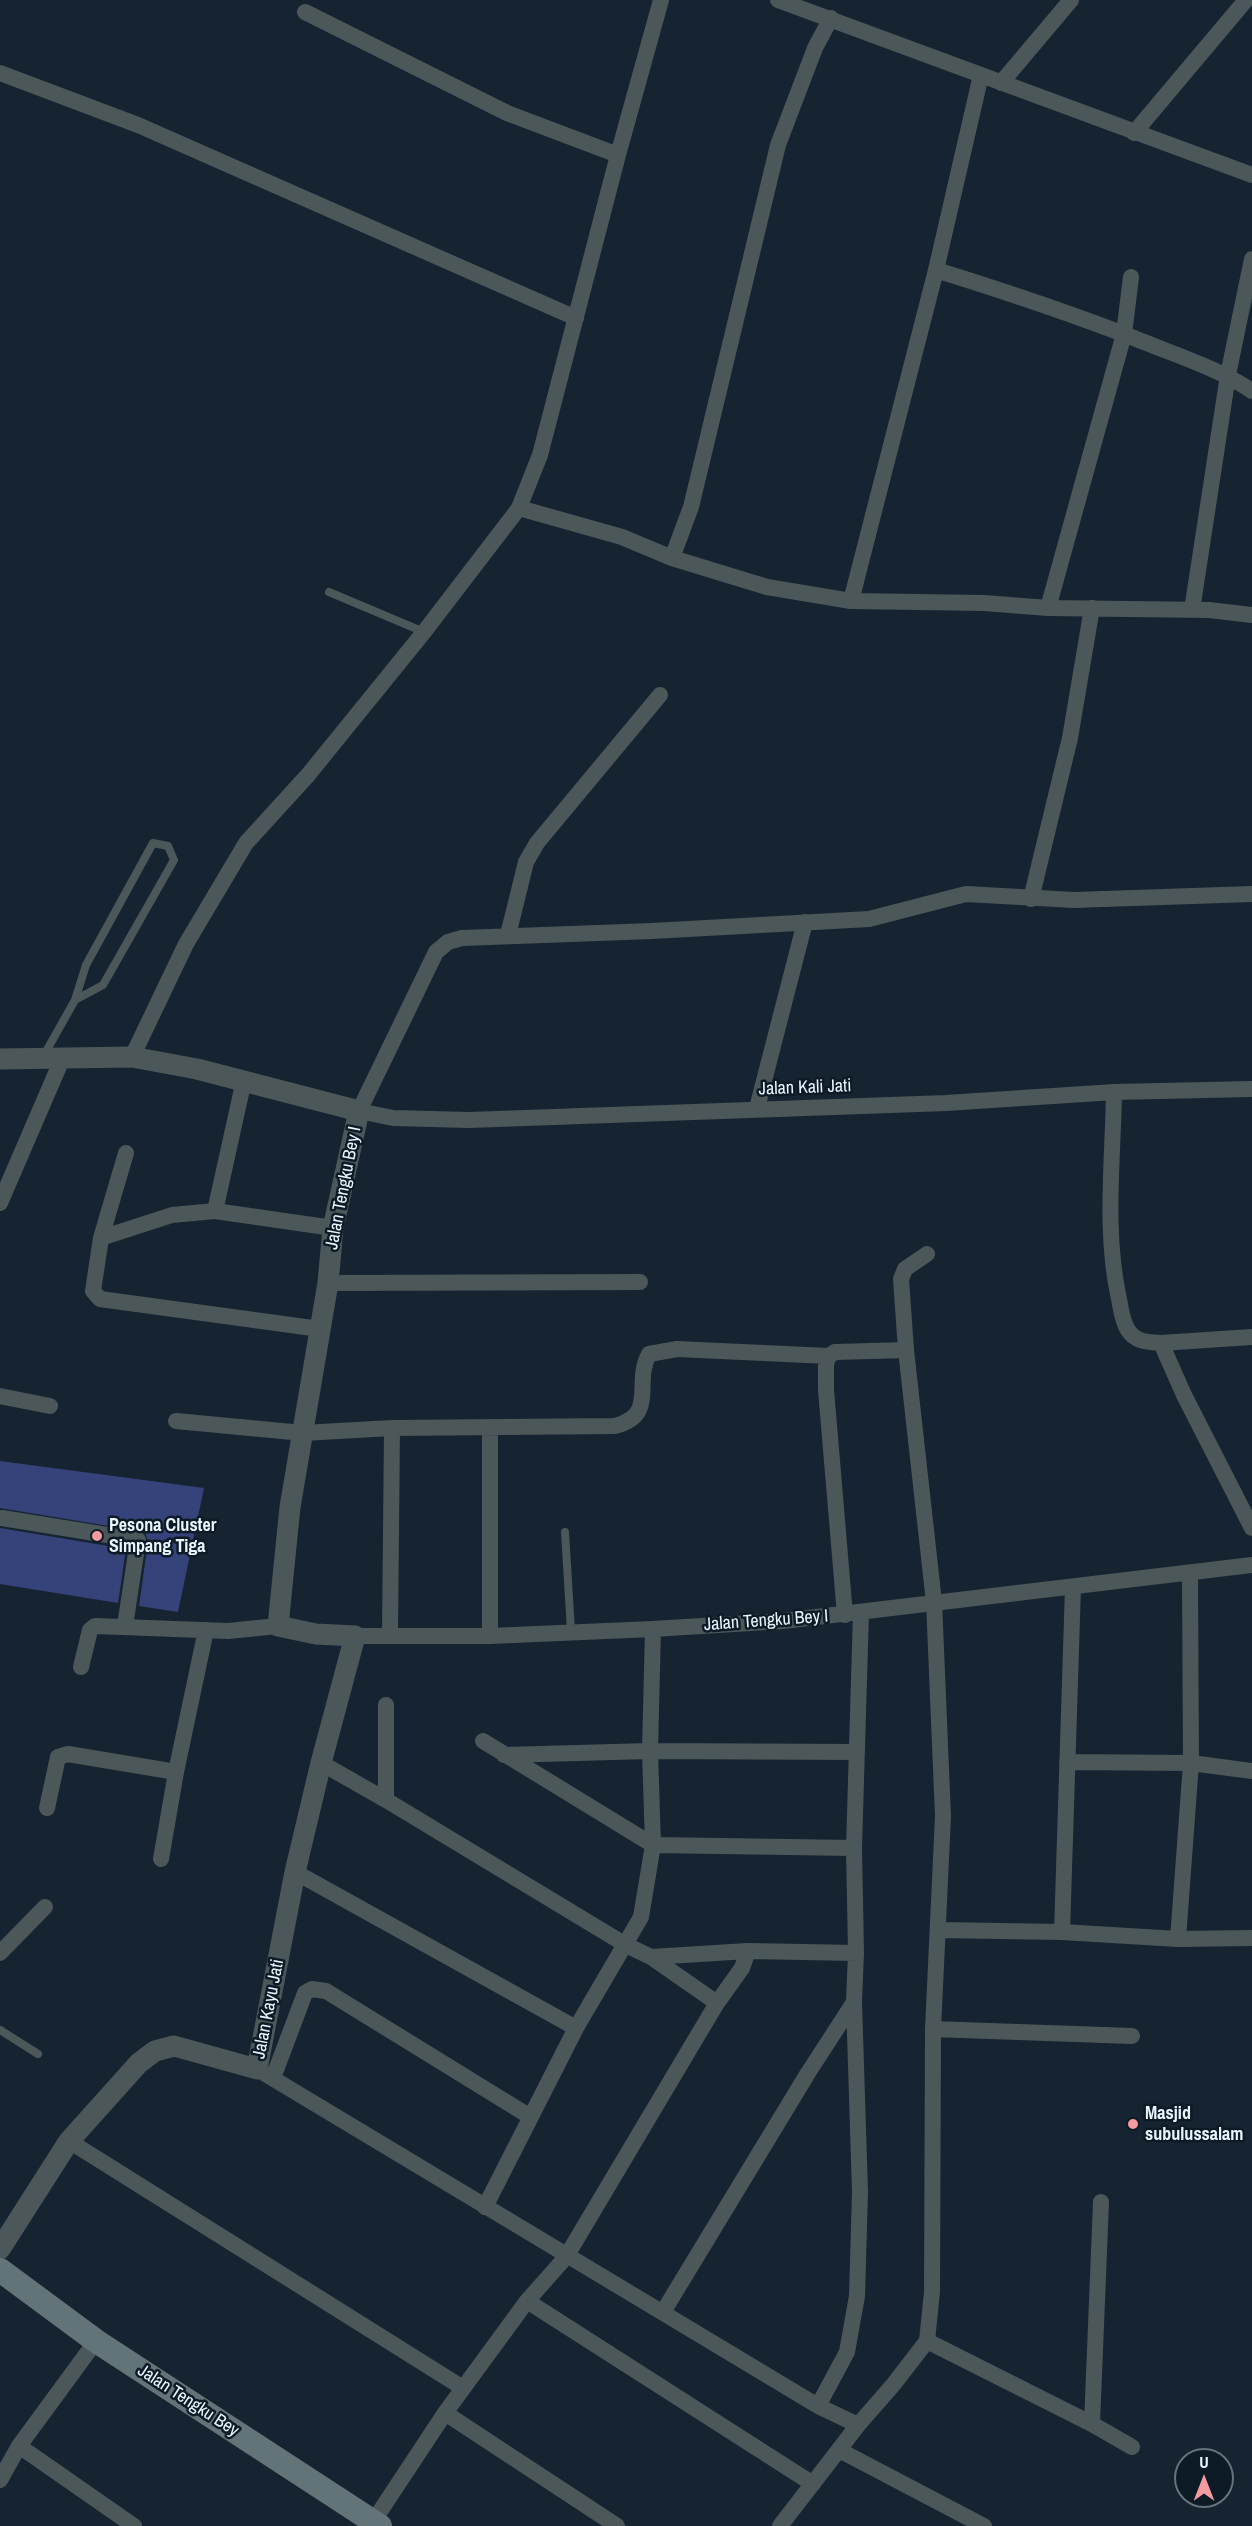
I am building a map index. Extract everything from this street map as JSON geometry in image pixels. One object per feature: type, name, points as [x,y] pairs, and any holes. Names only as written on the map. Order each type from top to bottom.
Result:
[{"type":"main road","name":"Jalan Tengku Bey","points":[[0,2270],[96,2341],[377,2524]]},
{"type":"street","points":[[132,1057],[186,944],[246,843],[308,775],[424,632],[519,508],[540,455],[661,0]]},
{"type":"street","points":[[778,0],[1066,105],[1134,133],[1250,172]]},
{"type":"street","points":[[1001,83],[1071,0]]},
{"type":"street","points":[[1134,133],[1246,0]]},
{"type":"street","points":[[304,12],[507,113],[618,155]]},
{"type":"street","points":[[672,558],[691,507],[778,145],[815,48],[831,18]]},
{"type":"street","points":[[0,73],[138,125],[576,318]]},
{"type":"street","points":[[851,601],[936,270],[981,75]]},
{"type":"street","points":[[1192,610],[1227,375],[1252,259]]},
{"type":"street","points":[[936,270],[1014,294],[1124,334],[1227,375],[1252,391]]},
{"type":"street","points":[[1048,608],[1124,334],[1131,277]]},
{"type":"street","points":[[519,508],[622,537],[672,558],[767,587],[851,601],[1192,610],[1252,615]]},
{"type":"street","points":[[1031,898],[1070,738],[1092,608]]},
{"type":"street","points":[[508,935],[526,862],[537,843],[660,695]]},
{"type":"street","points":[[359,1111],[436,952],[448,942],[462,938],[652,931],[869,919],[966,894],[1074,900],[1252,894]]},
{"type":"street","points":[[757,1108],[805,922]]},
{"type":"street","points":[[0,1203],[53,1057]]},
{"type":"street","name":"Jalan Tengku Bey I","points":[[0,1059],[132,1057],[244,1080],[359,1111],[333,1228],[328,1283],[291,1508],[278,1626]]},
{"type":"street","points":[[214,1211],[223,1180],[244,1080]]},
{"type":"street","name":"Jalan Kali Jati","points":[[359,1111],[393,1118],[469,1120],[946,1103],[1114,1092],[1252,1089]]},
{"type":"street","points":[[1114,1092],[1112,1261],[1117,1292],[1128,1330],[1134,1337],[1145,1342],[1161,1343],[1252,1337]]},
{"type":"street","points":[[126,1153],[102,1238],[93,1291],[100,1299],[320,1329]]},
{"type":"street","points":[[102,1238],[172,1215],[214,1211],[333,1228]]},
{"type":"street","points":[[780,2526],[927,2341],[932,2292],[933,2029],[943,1816],[934,1602],[906,1350],[901,1279],[905,1269],[927,1254]]},
{"type":"street","points":[[328,1283],[640,1282]]},
{"type":"street","points":[[1161,1343],[1184,1395],[1252,1528]]},
{"type":"street","points":[[176,1421],[303,1433],[392,1428],[615,1426],[629,1422],[640,1408],[644,1362],[649,1354],[677,1349],[829,1356],[836,1352],[906,1350]]},
{"type":"street","points":[[818,2406],[847,2352],[857,2296],[860,2192],[854,2002],[856,1953],[854,1848],[857,1752],[853,1613],[826,1390],[826,1363],[829,1356]]},
{"type":"street","points":[[0,1396],[50,1406]]},
{"type":"street","points":[[490,1427],[490,1636]]},
{"type":"street","points":[[390,1635],[392,1428]]},
{"type":"street","points":[[2,1518],[138,1539],[125,1626]]},
{"type":"street","name":"Jalan Tengku Bey I","points":[[81,1667],[90,1630],[95,1626],[228,1631],[278,1626],[316,1634],[355,1636],[490,1636],[653,1629],[853,1613],[1252,1565]]},
{"type":"street","points":[[1178,1939],[1191,1763],[1190,1574]]},
{"type":"street","points":[[1062,1932],[1072,1587]]},
{"type":"street","points":[[485,2207],[529,2116],[576,2028],[641,1917],[653,1845],[650,1751],[653,1629]]},
{"type":"street","points":[[161,1859],[176,1772],[206,1630]]},
{"type":"street","name":"Jalan Kayu Jati","points":[[0,2249],[69,2141],[139,2063],[155,2051],[174,2046],[265,2074],[295,1872],[355,1636]]},
{"type":"street","points":[[386,1705],[386,1800]]},
{"type":"street","points":[[483,1741],[653,1845],[854,1848]]},
{"type":"street","points":[[503,1755],[650,1751],[857,1752]]},
{"type":"street","points":[[47,1808],[58,1757],[68,1754],[176,1772]]},
{"type":"street","points":[[1067,1762],[1191,1763],[1252,1771]]},
{"type":"street","points":[[321,1763],[626,1945],[651,1957],[717,2003]]},
{"type":"street","points":[[295,1872],[576,2028]]},
{"type":"street","points":[[0,1953],[45,1907]]},
{"type":"street","points":[[938,1930],[1062,1932],[1178,1939],[1252,1938]]},
{"type":"street","points":[[651,1957],[748,1951],[856,1953]]},
{"type":"street","points":[[377,2524],[445,2413],[527,2301],[566,2257],[717,2003],[742,1968],[748,1951]]},
{"type":"street","points":[[529,2116],[326,1991],[312,1989],[305,1993],[265,2074],[566,2257],[663,2312],[818,2406],[858,2425]]},
{"type":"street","points":[[663,2312],[808,2073],[854,2002]]},
{"type":"street","points":[[933,2029],[1132,2037]]},
{"type":"street","points":[[69,2141],[463,2388]]},
{"type":"street","points":[[1092,2424],[1101,2202]]},
{"type":"street","points":[[527,2301],[813,2484]]},
{"type":"street","points":[[0,2480],[19,2446],[96,2341]]},
{"type":"street","points":[[927,2341],[1092,2424],[1132,2447]]},
{"type":"street","points":[[445,2413],[616,2526]]},
{"type":"street","points":[[19,2446],[134,2526]]},
{"type":"street","points":[[839,2450],[984,2526]]},
{"type":"lane","points":[[329,592],[424,632]]},
{"type":"lane","points":[[53,1057],[86,965],[153,843],[168,846],[174,860],[102,985],[75,1000]]},
{"type":"lane","points":[[565,1532],[571,1631]]},
{"type":"lane","points":[[0,2030],[38,2054]]},
{"type":"building","points":[[0,1461],[204,1488],[178,1612],[139,1606],[148,1542],[145,1532],[0,1508]]},
{"type":"building","points":[[0,1528],[126,1549],[118,1603],[0,1584]]},
{"type":"place","name":"Pesona Cluster Simpang Tiga","points":[[97,1536]]},
{"type":"place","name":"Masjid subulussalam","points":[[1133,2124]]}]
